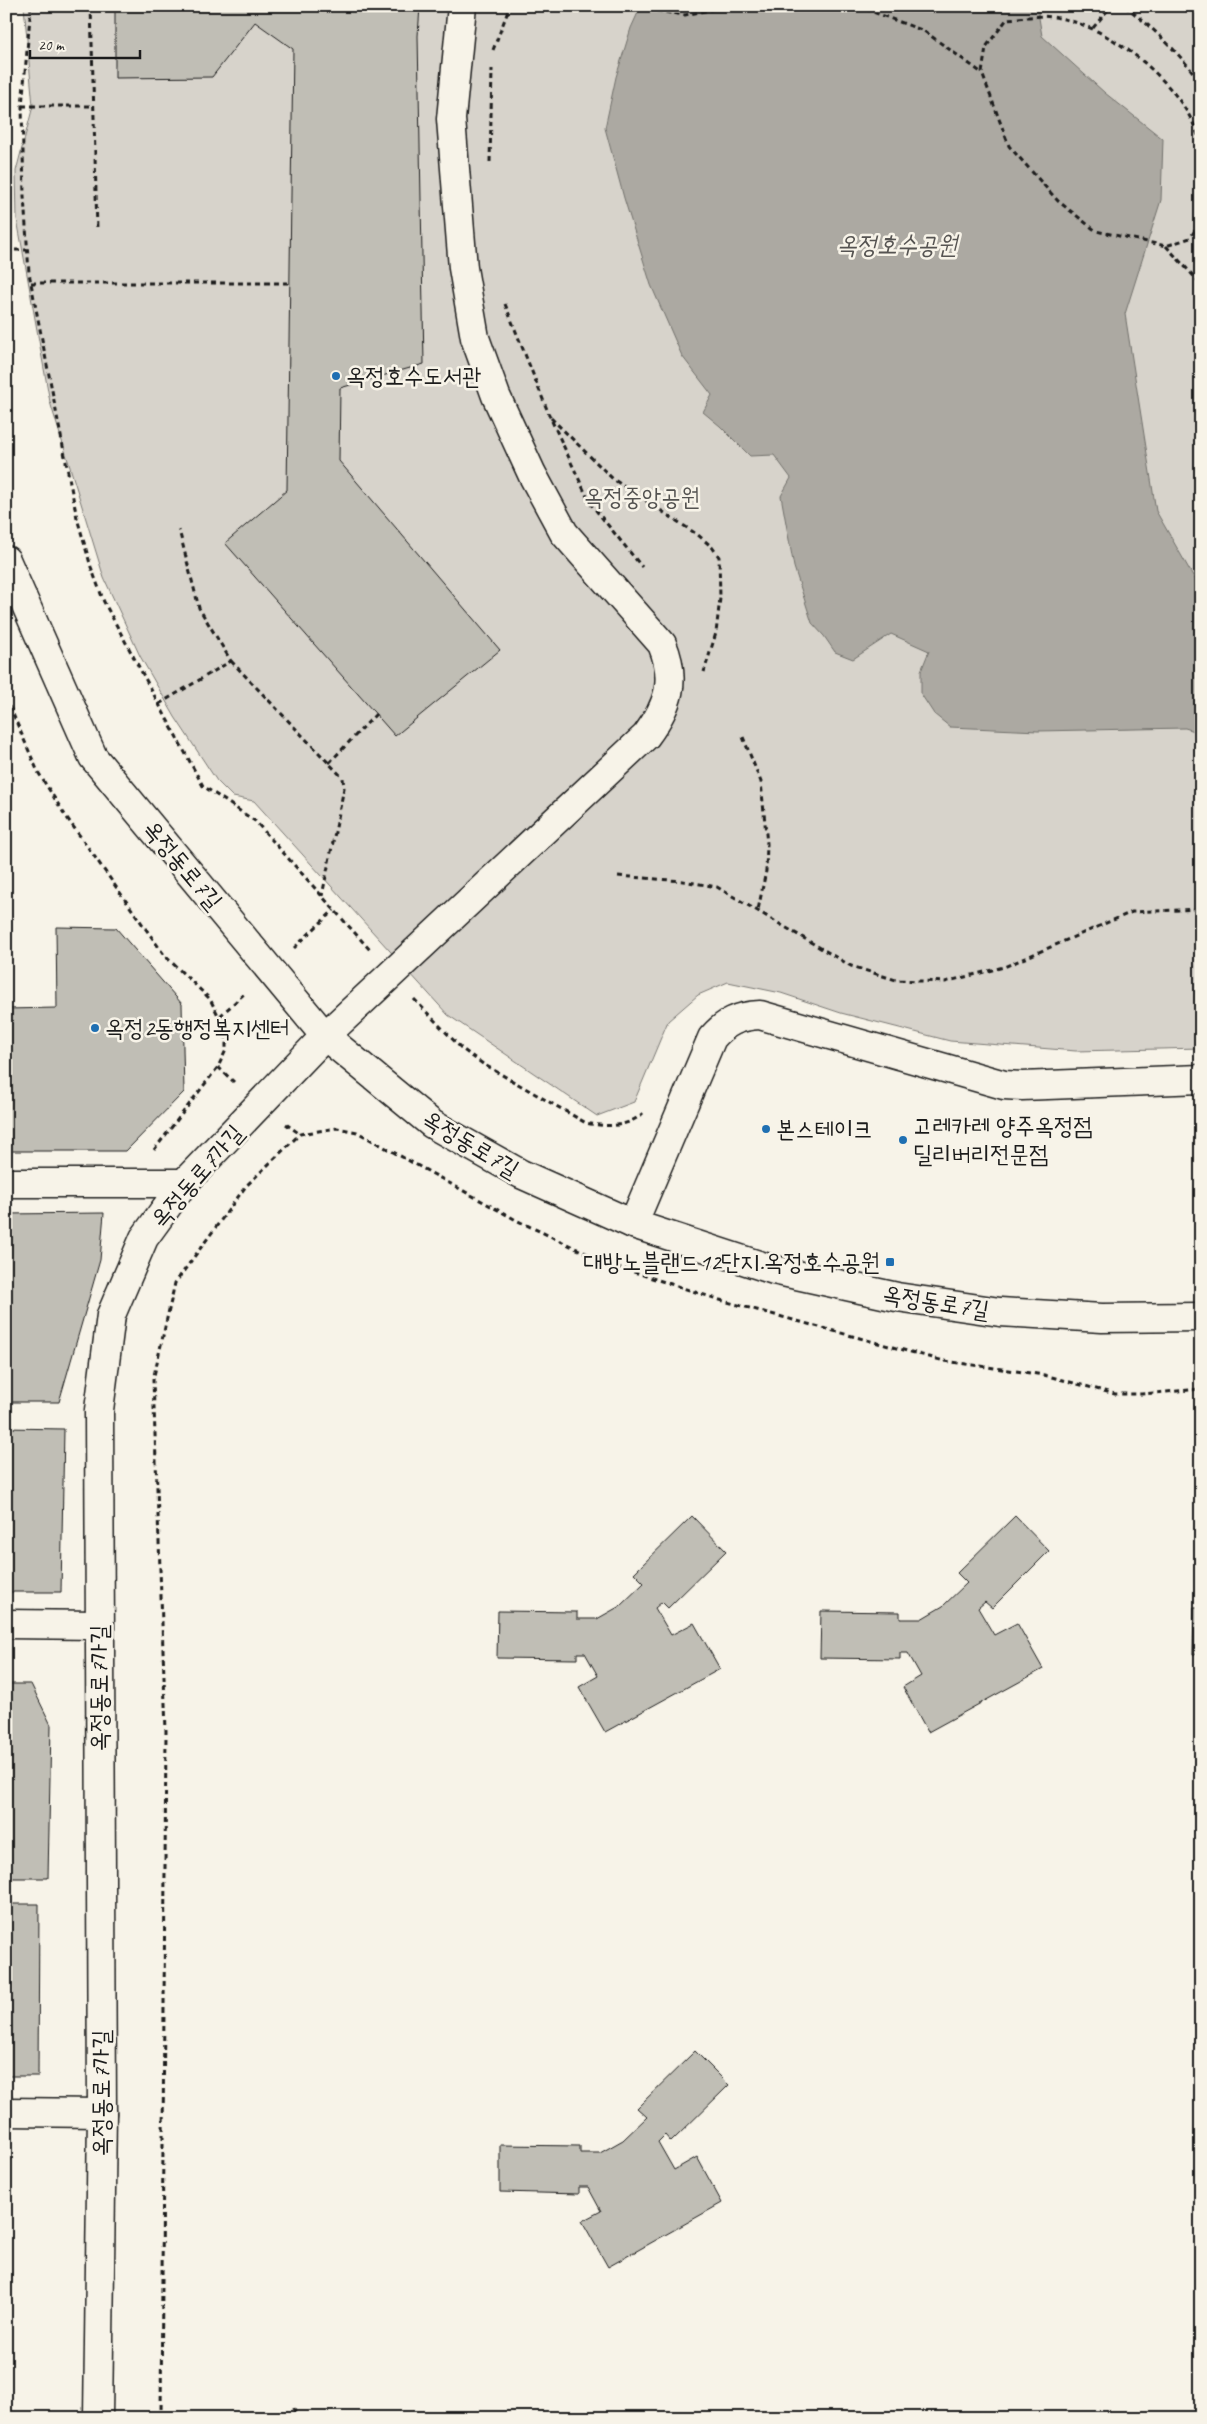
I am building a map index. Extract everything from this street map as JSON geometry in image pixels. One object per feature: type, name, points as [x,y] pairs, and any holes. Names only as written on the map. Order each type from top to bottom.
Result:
[{"type":"street","name":"옥정동로7가길","points":[[98,2418],[102,2113],[99,1410],[111,1315],[144,1238],[184,1183],[325,1036],[646,736],[659,719],[666,701],[670,682],[670,663],[662,644],[564,532],[532,474],[496,396],[475,338],[463,268],[452,119],[462,6]]},
{"type":"street","name":"옥정동로7길","points":[[6,560],[93,757],[325,1036],[432,1124],[520,1174],[633,1224],[774,1270],[897,1297],[1009,1313],[1102,1318],[1201,1317]]},
{"type":"street","points":[[633,1224],[712,1038],[722,1027],[743,1016],[760,1015],[1004,1085],[1201,1079]]},
{"type":"street","points":[[6,1183],[184,1183]]},
{"type":"street","points":[[6,1624],[99,1625]]},
{"type":"street","points":[[6,2112],[102,2113]]},
{"type":"path","points":[[31,6],[22,106],[24,196],[31,284],[77,518],[91,567],[104,602],[203,786],[255,821],[391,974],[462,1049],[483,1064],[586,1123],[616,1126],[640,1116],[645,1111]]},
{"type":"path","points":[[91,6],[97,230]]},
{"type":"path","points":[[492,52],[510,6]]},
{"type":"path","points":[[621,6],[686,15],[730,6]]},
{"type":"path","points":[[857,6],[924,31],[982,73]]},
{"type":"path","points":[[1093,28],[1110,6]]},
{"type":"path","points":[[1125,6],[1155,30],[1184,59],[1201,83]]},
{"type":"path","points":[[1201,144],[1193,122],[1169,87],[1127,49],[1093,28],[1052,17],[1007,19],[986,47],[982,73],[1009,146],[1058,201],[1096,231],[1166,246],[1190,238],[1201,221]]},
{"type":"path","points":[[490,171],[492,62]]},
{"type":"path","points":[[22,106],[93,106]]},
{"type":"path","points":[[1166,246],[1201,284]]},
{"type":"path","points":[[6,250],[28,250]]},
{"type":"path","points":[[31,284],[291,283]]},
{"type":"path","points":[[504,303],[550,417],[590,503],[648,575]]},
{"type":"path","points":[[550,417],[612,479],[698,535],[712,547],[719,557],[720,598],[716,632],[702,678],[701,660]]},
{"type":"path","points":[[179,530],[199,608],[230,661],[343,778],[344,788],[322,896]]},
{"type":"path","points":[[159,704],[230,661]]},
{"type":"path","points":[[6,698],[38,772],[65,815],[165,956],[210,999],[226,1031],[226,1050],[218,1067],[129,1183]]},
{"type":"path","points":[[329,762],[376,714]]},
{"type":"path","points":[[743,737],[761,782],[767,844],[766,871],[758,910]]},
{"type":"path","points":[[618,876],[683,881],[717,887],[851,966],[896,980],[945,982],[1004,967],[1132,912],[1201,909]]},
{"type":"path","points":[[161,2418],[166,1731],[153,1380],[175,1283],[246,1186],[300,1134],[337,1128],[357,1132],[518,1221],[609,1264],[720,1300],[944,1361],[1044,1375],[1115,1394],[1201,1390]]},
{"type":"path","points":[[294,2408],[296,2418]]},
{"type":"green space","name":"옥정중앙공원","points":[[24,6],[1201,6],[1201,1048],[1076,1051],[950,1041],[841,1013],[781,993],[728,982],[698,995],[668,1021],[634,1102],[597,1116],[448,1015],[254,801],[233,797],[217,781],[175,717],[140,656],[104,578],[50,402],[17,219],[16,171],[33,106]]},
{"type":"water","name":"옥정호수공원","points":[[641,6],[1037,6],[1042,36],[1105,93],[1163,139],[1161,200],[1125,314],[1156,511],[1201,590],[1201,733],[1185,728],[1038,731],[950,727],[934,714],[921,694],[921,671],[929,651],[891,634],[853,659],[835,652],[812,623],[794,567],[781,496],[791,478],[774,455],[750,456],[703,412],[712,395],[682,356],[651,285],[624,198],[605,128],[616,77],[631,28]]},
{"type":"building","name":"옥정호수도서관","points":[[115,6],[420,6],[418,36],[424,364],[340,388],[339,461],[500,650],[395,736],[225,543],[287,490],[293,49],[255,22],[212,77],[115,78]]},
{"type":"building","name":"옥정2동행정복지센터","points":[[56,927],[116,928],[182,1004],[184,1092],[126,1151],[6,1151],[6,1009],[57,1008]]},
{"type":"building","points":[[104,1213],[100,1260],[59,1402],[6,1402],[6,1214]]},
{"type":"building","points":[[6,1428],[64,1429],[61,1592],[6,1592]]},
{"type":"building","points":[[692,1516],[726,1551],[668,1608],[662,1602],[655,1608],[671,1635],[694,1623],[720,1669],[605,1732],[579,1687],[598,1676],[585,1653],[577,1653],[577,1659],[497,1658],[498,1611],[577,1612],[577,1619],[597,1619],[620,1606],[644,1583],[634,1573]]},
{"type":"building","points":[[1015,1516],[1049,1551],[992,1608],[985,1602],[978,1608],[994,1635],[1017,1623],[1043,1669],[928,1732],[903,1687],[921,1676],[908,1653],[900,1653],[900,1659],[820,1658],[821,1611],[900,1612],[900,1619],[921,1619],[943,1606],[967,1583],[957,1573]]},
{"type":"building","points":[[1194,1607],[1201,1607],[1201,1655],[1193,1654]]},
{"type":"building","points":[[6,1684],[31,1684],[51,1725],[48,1878],[6,1878]]},
{"type":"building","points":[[6,1904],[39,1904],[38,2076],[6,2076]]},
{"type":"building","points":[[695,2051],[729,2085],[671,2142],[665,2135],[658,2142],[674,2170],[697,2157],[722,2203],[608,2267],[582,2221],[601,2211],[588,2187],[579,2187],[579,2194],[500,2192],[500,2145],[580,2146],[580,2153],[600,2153],[623,2140],[647,2117],[637,2108]]},
{"type":"place","name":"옥정호수도서관","points":[[336,376]]},
{"type":"place","name":"옥정2동행정복지센터","points":[[95,1028]]},
{"type":"place","name":"본스테이크","points":[[766,1129]]},
{"type":"place","name":"고레카레 양주옥정점 딜리버리전문점","points":[[903,1140]]},
{"type":"place","name":"대방노블랜드12단지.옥정호수공원","points":[[890,1262]]}]
